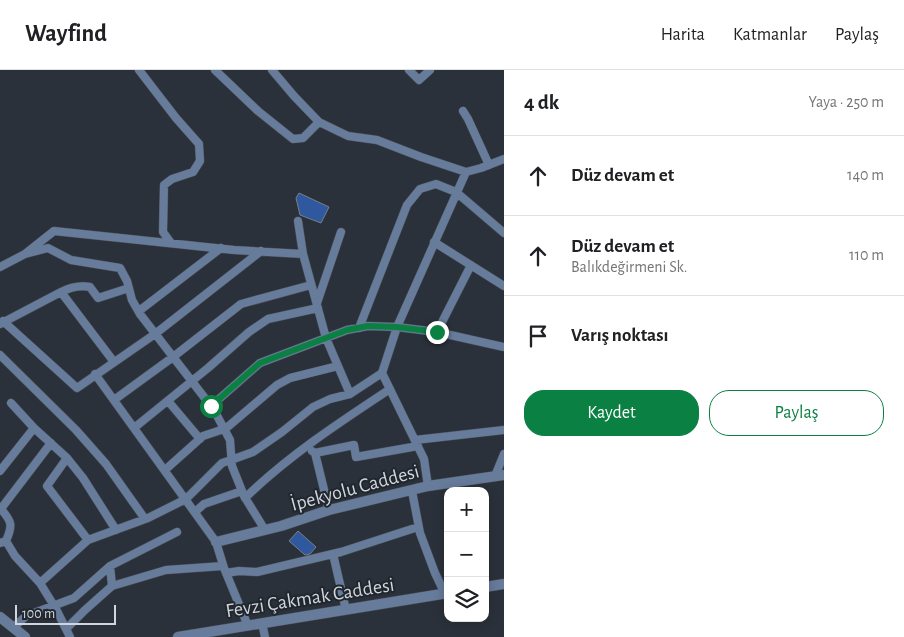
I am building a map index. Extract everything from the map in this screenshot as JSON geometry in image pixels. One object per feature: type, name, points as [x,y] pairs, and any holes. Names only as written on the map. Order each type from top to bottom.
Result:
[{"type":"street","points":[[139,70],[199,144],[200,160],[193,172],[172,179],[164,185],[163,232],[171,243]]},
{"type":"street","points":[[216,70],[258,111],[293,138],[303,138],[319,122]]},
{"type":"street","points":[[272,70],[319,122],[348,136],[378,140],[466,172],[504,160]]},
{"type":"street","points":[[409,70],[418,80],[430,70]]},
{"type":"street","points":[[463,111],[489,165]]},
{"type":"street","points":[[40,583],[88,540],[145,518],[186,499],[222,462],[253,452],[313,407],[330,399],[350,394],[382,373],[397,327],[466,172]]},
{"type":"street","points":[[359,328],[407,205],[420,189],[436,184],[456,192],[504,233]]},
{"type":"street","points":[[298,221],[303,254],[326,338],[350,394]]},
{"type":"street","points":[[26,254],[54,231],[303,254]]},
{"type":"street","points":[[317,306],[341,232]]},
{"type":"street","points":[[434,242],[504,285]]},
{"type":"street","points":[[0,267],[26,254],[48,248],[71,260],[120,268],[128,281],[132,300],[139,311],[211,406],[230,440],[232,466],[243,494],[264,530]]},
{"type":"street","points":[[139,311],[222,248]]},
{"type":"street","points":[[129,288],[98,298],[90,288],[81,286],[71,287],[2,322],[77,388],[155,334],[261,251]]},
{"type":"street","points":[[437,332],[471,265]]},
{"type":"street","points":[[114,400],[174,357],[241,304],[311,285]]},
{"type":"street","points":[[61,292],[114,362]]},
{"type":"street","points":[[134,428],[249,332],[268,319],[317,306]]},
{"type":"street","points":[[211,406],[260,363],[347,330],[368,326],[397,327],[437,332],[503,345]]},
{"type":"street","points":[[0,355],[76,430],[106,464],[145,518]]},
{"type":"street","points":[[165,470],[203,436],[224,430],[277,385],[290,378],[338,366]]},
{"type":"street","points":[[382,373],[424,459],[428,486]]},
{"type":"street","points":[[96,374],[216,542],[224,569],[248,626]]},
{"type":"street","points":[[195,512],[204,504],[243,494],[343,420],[390,389]]},
{"type":"street","points":[[168,400],[200,439]]},
{"type":"street","points":[[10,403],[67,458],[83,478],[116,530]]},
{"type":"street","points":[[0,471],[34,428]]},
{"type":"street","points":[[306,448],[315,453],[354,445],[356,457],[417,443],[504,430]]},
{"type":"street","points":[[51,443],[1,509],[10,520],[11,530],[3,542],[40,583],[70,637]]},
{"type":"street","points":[[315,453],[329,510]]},
{"type":"street","points":[[500,476],[504,454]]},
{"type":"street","points":[[67,458],[47,486],[88,540]]},
{"type":"street","name":"İpekyolu Caddesi","points":[[216,542],[281,526],[329,510],[428,486],[500,476]]},
{"type":"street","points":[[412,491],[418,527],[434,573],[444,589]]},
{"type":"street","points":[[66,629],[112,586],[166,570],[224,569],[257,572],[333,554],[418,527]]},
{"type":"street","points":[[14,627],[26,616],[74,598],[110,566],[177,532]]},
{"type":"street","points":[[333,554],[346,610]]},
{"type":"street","points":[[110,566],[112,586]]},
{"type":"street","points":[[489,586],[504,584]]},
{"type":"street","name":"Fevzi Çakmak Caddesi","points":[[178,637],[444,594]]},
{"type":"street","points":[[0,617],[25,637]]},
{"type":"street","points":[[262,623],[265,637]]},
{"type":"building","points":[[299,193],[329,207],[321,223],[300,215],[296,198]]},
{"type":"building","points":[[298,531],[316,547],[310,554],[305,555],[289,541]]},
{"type":"route","points":[[211,406],[260,363],[347,330],[368,326],[397,327],[437,332]]}]
